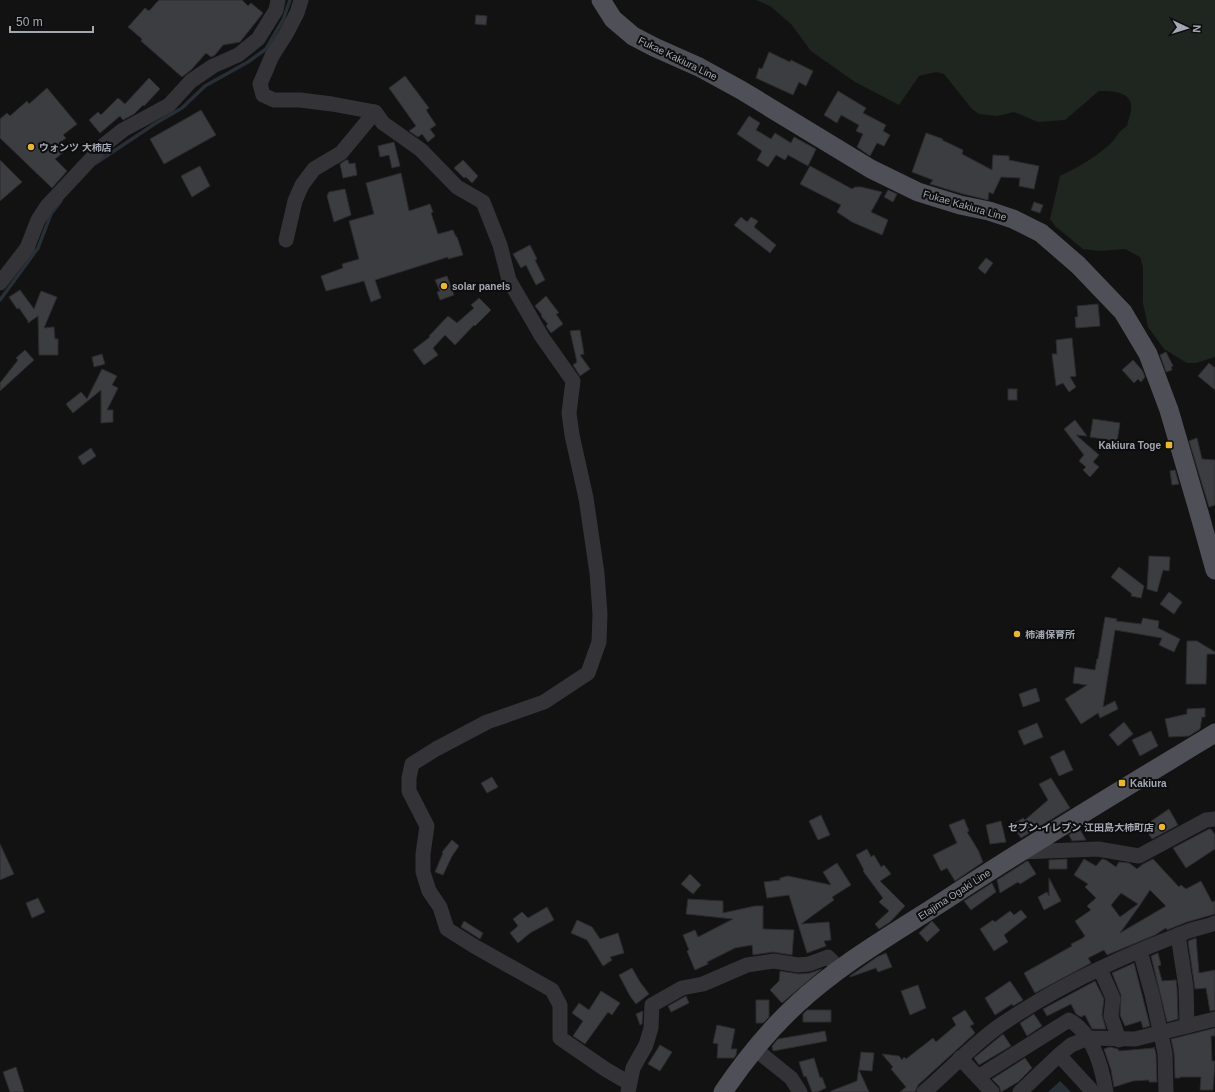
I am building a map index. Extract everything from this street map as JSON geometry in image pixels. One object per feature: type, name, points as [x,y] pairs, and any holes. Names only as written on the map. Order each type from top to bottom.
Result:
[{"type":"main road","name":"Fukae Kakiura Line","points":[[601,0],[614,19],[633,36],[699,67],[741,90],[871,169],[918,192],[960,205],[990,211],[1013,220],[1041,233],[1078,265],[1123,312],[1148,354],[1169,410],[1215,570]]},
{"type":"main road","name":"Etajima Ogaki Line","points":[[723,1092],[770,1030],[796,1004],[840,969],[1018,852],[1215,733]]},
{"type":"street","points":[[0,283],[27,248],[38,220],[47,206],[104,145],[123,130],[168,105],[191,81],[213,66],[238,54],[258,39],[276,10],[278,0]]},
{"type":"street","points":[[301,0],[297,13],[272,56],[260,84],[263,95],[274,100],[300,100],[375,112],[383,123],[421,150],[457,187],[483,202],[500,245],[509,280],[542,338],[573,381],[569,413],[572,435],[586,498],[597,574],[600,614],[599,642],[588,673],[544,702],[487,722],[436,749],[412,764],[409,778],[409,791],[427,826],[423,854],[424,872],[429,892],[440,907],[447,929],[552,990],[560,1006],[560,1038],[629,1087],[633,1068],[646,1045],[651,1028],[652,1005],[682,988],[703,984],[747,965],[774,961],[798,965],[809,964],[828,957],[840,969]]},
{"type":"street","points":[[286,240],[294,201],[302,184],[314,169],[341,153],[375,112]]},
{"type":"street","points":[[1018,852],[1098,849],[1139,856],[1206,820],[1215,819]]},
{"type":"street","points":[[924,1092],[972,1047],[1002,1024],[1050,994],[1110,963],[1178,935],[1215,923]]},
{"type":"street","points":[[1178,935],[1186,987],[1187,1026]]},
{"type":"street","points":[[1140,951],[1165,1053],[1166,1092]]},
{"type":"street","points":[[1100,969],[1114,998],[1111,1016],[1119,1040]]},
{"type":"street","points":[[1020,1092],[1059,1055],[1072,1045],[1088,1038],[1119,1040],[1135,1039],[1215,1019]]},
{"type":"street","points":[[978,1077],[1069,1020],[1074,1023],[1088,1038],[1096,1054],[1104,1079],[1106,1092]]},
{"type":"street","points":[[755,1049],[791,1078],[800,1092]]},
{"type":"street","points":[[1059,1055],[1093,1092]]},
{"type":"street","points":[[960,1058],[992,1092]]},
{"type":"shaded area","points":[[756,0],[1215,0],[1215,357],[1196,363],[1187,363],[1164,349],[1148,327],[1143,303],[1143,267],[1140,257],[1125,249],[1100,251],[1083,249],[1055,226],[1050,219],[1060,176],[1080,166],[1099,153],[1127,126],[1131,111],[1131,104],[1126,96],[1116,92],[1099,91],[1065,120],[1038,122],[1014,112],[997,116],[979,114],[972,109],[944,74],[936,72],[919,76],[899,105],[855,82],[811,51],[791,24],[770,6]]},
{"type":"shaded area","points":[[1060,1081],[1071,1092],[1048,1092]]},
{"type":"building","points":[[159,0],[242,0],[248,6],[251,3],[263,13],[240,42],[223,45],[215,55],[211,57],[206,53],[191,70],[182,77],[141,41],[142,39],[128,27],[145,8],[149,11]]},
{"type":"building","points":[[476,15],[487,16],[486,25],[475,24]]},
{"type":"building","points":[[769,52],[790,62],[791,60],[813,71],[806,86],[799,82],[793,95],[756,78],[759,68],[762,69]]},
{"type":"building","points":[[405,76],[429,108],[426,110],[436,125],[430,129],[435,136],[428,142],[422,134],[418,137],[409,131],[416,126],[389,88]]},
{"type":"building","points":[[149,78],[160,89],[134,114],[123,120],[120,116],[100,133],[89,120],[98,112],[101,115],[118,98],[125,104]]},
{"type":"building","name":"ウォンツ 大柿店","points":[[47,88],[77,124],[63,135],[66,138],[59,143],[65,151],[55,159],[67,171],[52,188],[0,138],[0,119],[7,113],[10,116],[27,101],[29,104]]},
{"type":"building","points":[[838,91],[866,108],[863,113],[886,125],[883,131],[890,135],[884,146],[877,143],[870,156],[857,147],[863,134],[856,131],[859,125],[841,115],[837,123],[824,115]]},
{"type":"building","points":[[201,110],[216,135],[164,164],[150,139]]},
{"type":"building","points":[[749,116],[760,123],[756,130],[771,139],[775,133],[791,143],[794,137],[816,149],[808,166],[788,155],[785,160],[776,155],[768,167],[757,160],[762,151],[737,134]]},
{"type":"building","points":[[926,133],[943,139],[942,140],[963,150],[962,154],[992,170],[993,155],[1009,156],[1009,160],[1039,166],[1034,189],[1019,186],[1020,178],[1001,177],[993,194],[989,192],[988,200],[930,184],[933,180],[912,172]]},
{"type":"building","points":[[394,142],[400,166],[392,168],[389,155],[380,157],[378,146]]},
{"type":"building","points":[[0,160],[22,182],[0,201]]},
{"type":"building","points":[[348,160],[349,164],[355,163],[357,175],[343,178],[340,164]]},
{"type":"building","points":[[463,160],[478,176],[472,183],[466,177],[464,178],[454,168]]},
{"type":"building","points":[[200,166],[210,186],[192,197],[181,176]]},
{"type":"building","points":[[810,166],[852,189],[855,187],[861,187],[882,192],[871,212],[888,220],[882,235],[852,222],[837,212],[841,205],[800,184]]},
{"type":"building","points":[[401,173],[409,211],[430,204],[433,212],[431,213],[438,234],[453,230],[463,255],[448,259],[448,257],[375,280],[381,298],[371,302],[364,281],[326,291],[321,276],[343,268],[342,264],[359,259],[349,221],[374,214],[366,183]]},
{"type":"building","points":[[345,189],[351,215],[334,222],[327,196],[329,192]]},
{"type":"building","points":[[888,190],[897,194],[893,202],[884,197]]},
{"type":"building","points":[[1034,202],[1043,205],[1040,213],[1031,210]]},
{"type":"building","points":[[741,217],[747,222],[751,217],[758,221],[754,227],[776,245],[770,253],[734,225]]},
{"type":"building","points":[[530,245],[537,259],[535,260],[545,280],[536,285],[526,265],[521,268],[513,254]]},
{"type":"building","points":[[986,258],[993,263],[985,274],[978,268]]},
{"type":"building","name":"solar panels","points":[[447,276],[454,295],[440,300],[437,292],[440,291],[435,280]]},
{"type":"building","points":[[20,290],[34,309],[41,291],[57,297],[44,328],[54,327],[55,339],[58,339],[58,355],[39,355],[38,316],[28,323],[19,308],[17,309],[9,297]]},
{"type":"building","points":[[546,296],[559,313],[556,314],[563,324],[551,333],[546,326],[548,324],[535,306]]},
{"type":"building","points":[[479,298],[491,310],[455,345],[445,335],[433,348],[438,355],[424,365],[413,350],[430,337],[429,336],[448,316],[457,323],[474,308],[471,305]]},
{"type":"building","points":[[1098,304],[1100,326],[1076,328],[1075,317],[1078,317],[1077,306]]},
{"type":"building","points":[[580,330],[584,354],[580,355],[590,369],[580,376],[573,365],[577,362],[570,331]]},
{"type":"building","points":[[1072,338],[1076,376],[1070,377],[1076,387],[1069,392],[1063,383],[1056,386],[1052,354],[1057,354],[1056,340]]},
{"type":"building","points":[[25,350],[34,360],[0,391],[0,383],[18,360],[16,358]]},
{"type":"building","points":[[1166,352],[1173,366],[1171,367],[1172,370],[1166,372],[1160,355]]},
{"type":"building","points":[[102,354],[105,364],[94,367],[92,357]]},
{"type":"building","points":[[1133,360],[1142,370],[1145,377],[1141,382],[1138,379],[1134,383],[1122,370]]},
{"type":"building","points":[[1209,363],[1215,368],[1215,390],[1198,376]]},
{"type":"building","points":[[102,369],[117,376],[112,385],[118,388],[107,410],[113,410],[113,422],[101,423],[101,390],[73,413],[66,404],[81,392],[87,399]]},
{"type":"building","points":[[1008,389],[1017,389],[1017,400],[1008,400]]},
{"type":"building","points":[[1093,419],[1120,423],[1117,441],[1090,437]]},
{"type":"building","points":[[1075,420],[1087,436],[1076,435],[1099,455],[1093,462],[1099,467],[1090,477],[1083,470],[1086,467],[1079,461],[1084,455],[1064,429]]},
{"type":"building","points":[[1197,438],[1202,459],[1215,460],[1215,505],[1209,507],[1189,441]]},
{"type":"building","points":[[91,448],[96,456],[83,465],[78,457]]},
{"type":"building","points":[[1175,470],[1179,484],[1172,485],[1170,471]]},
{"type":"building","points":[[1149,556],[1170,557],[1169,571],[1163,570],[1157,592],[1147,589]]},
{"type":"building","points":[[1119,567],[1144,586],[1141,598],[1131,596],[1132,594],[1111,577]]},
{"type":"building","points":[[1169,592],[1182,602],[1174,614],[1160,604]]},
{"type":"building","points":[[1105,617],[1117,619],[1116,621],[1141,624],[1143,618],[1159,621],[1158,628],[1180,639],[1174,652],[1159,645],[1162,638],[1115,630],[1103,707],[1115,701],[1118,709],[1100,718],[1098,713],[1081,724],[1065,699],[1087,685],[1073,683],[1075,667],[1095,670]]},
{"type":"building","points":[[1187,641],[1197,641],[1215,652],[1215,654],[1207,654],[1206,684],[1186,684]]},
{"type":"building","points":[[1036,688],[1040,701],[1023,707],[1019,694]]},
{"type":"building","points":[[1205,708],[1205,717],[1202,717],[1200,729],[1189,736],[1169,737],[1165,719],[1187,714],[1187,709]]},
{"type":"building","points":[[1124,722],[1133,734],[1118,746],[1109,735]]},
{"type":"building","points":[[1037,723],[1043,737],[1024,745],[1018,731]]},
{"type":"building","points":[[1151,731],[1158,746],[1140,756],[1132,740]]},
{"type":"building","points":[[1064,750],[1073,770],[1059,776],[1050,757]]},
{"type":"building","points":[[492,777],[498,787],[487,793],[481,783]]},
{"type":"building","points":[[1051,778],[1070,808],[1021,838],[1012,825],[1023,818],[1025,820],[1048,800],[1039,784]]},
{"type":"building","name":"セブン-イレブン 江田島大柿町店","points":[[1169,809],[1178,825],[1152,839],[1144,826]]},
{"type":"building","points":[[821,815],[830,835],[818,840],[809,821]]},
{"type":"building","points":[[964,819],[969,831],[967,832],[978,850],[983,862],[955,881],[947,868],[941,871],[933,855],[957,843],[949,825]]},
{"type":"building","points":[[1001,821],[1006,842],[990,844],[986,825]]},
{"type":"building","points":[[1079,828],[1086,840],[1072,841],[1069,835]]},
{"type":"building","points":[[1211,829],[1215,835],[1215,849],[1186,868],[1173,848]]},
{"type":"building","points":[[452,840],[459,846],[452,856],[443,875],[435,872],[443,853],[442,852]]},
{"type":"building","points":[[0,844],[14,874],[0,880]]},
{"type":"building","points":[[867,849],[871,857],[874,855],[881,867],[884,865],[891,874],[880,881],[905,906],[890,922],[879,929],[875,924],[889,911],[879,902],[883,898],[863,871],[864,870],[856,855]]},
{"type":"building","points":[[1067,859],[1067,869],[1049,869],[1049,860]]},
{"type":"building","points":[[1084,859],[1096,866],[1102,859],[1116,867],[1119,862],[1129,863],[1137,869],[1153,859],[1179,887],[1181,885],[1186,889],[1201,881],[1212,902],[1215,901],[1215,914],[1187,922],[1167,930],[1166,928],[1155,935],[1107,955],[1104,950],[1088,958],[1091,963],[1035,993],[1024,973],[1072,946],[1071,944],[1085,936],[1075,921],[1091,910],[1087,906],[1096,898],[1085,887],[1088,884],[1074,875]],"holes":[[[1150,890],[1166,906],[1120,933],[1140,905]],[[1121,893],[1138,904],[1120,917],[1111,905]]]},
{"type":"building","points":[[1027,861],[1036,874],[1020,884],[1018,882],[1000,893],[997,880]]},
{"type":"building","points":[[837,863],[851,885],[832,897],[834,900],[801,924],[829,922],[831,940],[824,941],[826,946],[807,953],[789,895],[767,898],[764,882],[780,880],[780,878],[788,876],[831,885],[823,872]]},
{"type":"building","points":[[690,874],[701,885],[693,894],[681,884]]},
{"type":"building","points":[[1049,878],[1061,901],[1044,910],[1038,897],[1047,892],[1049,896]]},
{"type":"building","points":[[992,883],[996,892],[971,910],[964,901]]},
{"type":"building","points":[[38,898],[45,912],[32,918],[26,903]]},
{"type":"building","points":[[688,899],[723,901],[723,913],[755,906],[763,906],[763,929],[794,930],[792,955],[773,952],[753,955],[752,945],[735,948],[707,962],[708,964],[695,970],[687,951],[689,950],[683,935],[695,930],[698,937],[733,919],[686,914]]},
{"type":"building","points":[[547,907],[554,920],[530,933],[518,943],[510,933],[518,926],[513,919],[522,912],[528,918]]},
{"type":"building","points":[[1021,910],[1027,917],[1004,935],[1008,942],[994,951],[980,929],[993,920],[995,922],[1010,911],[1014,915]]},
{"type":"building","points":[[577,920],[592,927],[600,939],[618,933],[624,953],[610,957],[612,960],[603,966],[587,940],[571,933]]},
{"type":"building","points":[[464,921],[483,933],[480,939],[461,927]]},
{"type":"building","points":[[932,921],[940,930],[927,942],[919,933]]},
{"type":"building","points":[[1196,938],[1199,973],[1215,970],[1215,1010],[1210,1011],[1206,988],[1195,989],[1188,941]]},
{"type":"building","points":[[886,953],[892,967],[878,972],[876,968],[850,977],[877,957]]},
{"type":"building","points":[[1158,953],[1161,965],[1158,966],[1162,981],[1176,980],[1178,1019],[1167,1022],[1151,956]]},
{"type":"building","points":[[1134,963],[1150,1026],[1143,1028],[1141,1021],[1125,1026],[1120,1015],[1121,995],[1112,973]]},
{"type":"building","points":[[632,968],[649,994],[636,1004],[619,975]]},
{"type":"building","points":[[822,969],[782,1003],[770,990],[779,981],[780,971],[799,974],[810,973]]},
{"type":"building","points":[[1010,981],[1023,1000],[1013,1006],[1012,1004],[995,1015],[985,998]]},
{"type":"building","points":[[1095,981],[1104,999],[1102,1015],[1106,1029],[1092,1029],[1085,1015],[1081,1017],[1076,1014],[1071,1004],[1047,1016],[1043,1009]]},
{"type":"building","points":[[918,985],[926,1008],[910,1015],[901,991]]},
{"type":"building","points":[[601,991],[620,1003],[612,1015],[608,1012],[585,1044],[573,1036],[583,1021],[572,1013],[579,1003],[589,1010]]},
{"type":"building","points":[[686,996],[689,1003],[671,1012],[668,1006]]},
{"type":"building","points":[[756,1000],[769,1000],[769,1017],[763,1023],[756,1023]]},
{"type":"building","points":[[807,1010],[831,1010],[831,1022],[803,1022],[803,1014]]},
{"type":"building","points":[[965,1010],[974,1024],[970,1026],[975,1033],[918,1085],[915,1092],[900,1092],[906,1087],[891,1069],[893,1067],[882,1054],[899,1056],[902,1060],[904,1057],[906,1059],[933,1038],[936,1042],[956,1025],[952,1018]]},
{"type":"building","points":[[643,1011],[642,1024],[640,1025],[636,1014]]},
{"type":"building","points":[[1034,1014],[1042,1026],[1027,1036],[1020,1023]]},
{"type":"building","points":[[717,1025],[735,1029],[731,1049],[737,1049],[734,1058],[717,1058],[718,1044],[713,1043]]},
{"type":"building","points":[[1215,1028],[1215,1036],[1211,1036],[1212,1061],[1215,1061],[1213,1090],[1200,1090],[1201,1077],[1175,1078],[1174,1053],[1171,1039]]},
{"type":"building","points":[[825,1031],[827,1041],[773,1051],[772,1046],[778,1039]]},
{"type":"building","points":[[1003,1034],[1011,1046],[979,1065],[974,1058]]},
{"type":"building","points":[[660,1045],[672,1052],[660,1071],[648,1064]]},
{"type":"building","points":[[1110,1047],[1118,1049],[1119,1051],[1154,1047],[1156,1054],[1157,1082],[1149,1082],[1149,1080],[1133,1081],[1114,1087],[1111,1070],[1104,1049]]},
{"type":"building","points":[[861,1052],[874,1053],[872,1071],[859,1070],[869,1092],[831,1092],[857,1081]]},
{"type":"building","points":[[814,1058],[820,1078],[822,1077],[826,1088],[817,1092],[812,1092],[806,1076],[804,1077],[799,1062]]},
{"type":"building","points":[[1025,1058],[1032,1068],[1018,1082],[1001,1092],[999,1086],[992,1079]]},
{"type":"building","points":[[16,1067],[24,1092],[10,1092],[3,1072]]},
{"type":"waterway","points":[[96,163],[156,123],[182,108],[205,86],[248,62],[266,49],[283,20],[290,0]]},
{"type":"waterway","points":[[0,300],[38,248],[51,214],[61,201]]},
{"type":"place","name":"ウォンツ 大柿店","points":[[31,147]]},
{"type":"place","name":"solar panels","points":[[444,286]]},
{"type":"place","name":"Kakiura Toge","points":[[1169,445]]},
{"type":"place","name":"柿浦保育所","points":[[1017,634]]},
{"type":"place","name":"Kakiura","points":[[1122,783]]},
{"type":"place","name":"セブン-イレブン 江田島大柿町店","points":[[1162,827]]}]
